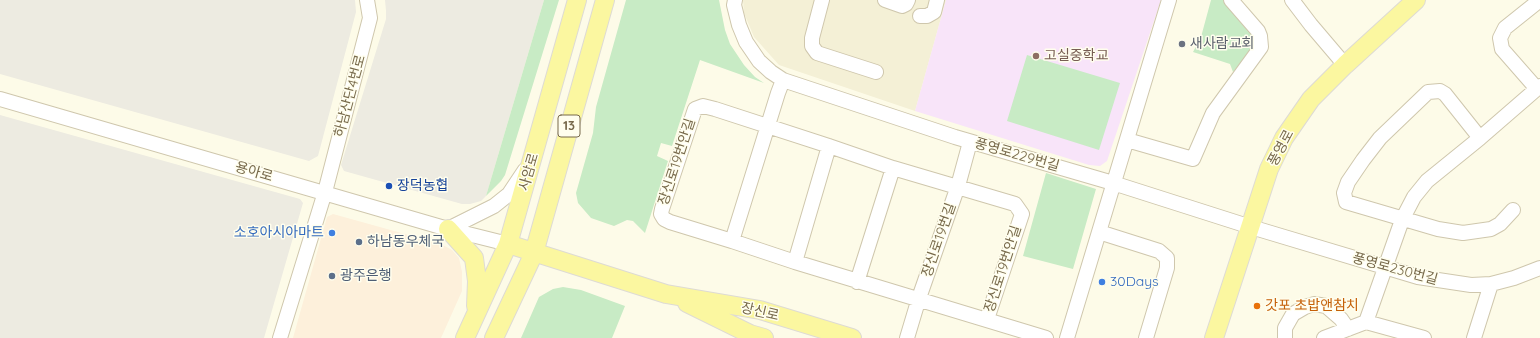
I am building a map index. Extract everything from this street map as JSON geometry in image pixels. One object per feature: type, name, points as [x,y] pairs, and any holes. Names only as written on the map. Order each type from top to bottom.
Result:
[{"type":"main road","name":"사암로","points":[[465,338],[508,244],[578,0]]},
{"type":"main road","name":"사암로","points":[[494,338],[534,253],[605,0]]},
{"type":"main road","name":"풍영로","points":[[1214,338],[1269,169],[1284,138],[1312,99],[1345,65],[1416,0]]},
{"type":"main road","points":[[448,229],[474,258],[477,281],[475,316]]},
{"type":"main road","name":"장신로","points":[[508,244],[666,294],[760,310],[852,338]]},
{"type":"main road","name":"장신로","points":[[666,294],[750,334],[764,338]]},
{"type":"street","name":"하남산단4번로","points":[[280,338],[325,192],[370,18],[367,0]]},
{"type":"street","name":"풍영로229번길","points":[[735,0],[734,5],[739,25],[746,42],[759,61],[771,72],[784,80],[970,142],[1113,183],[1251,227]]},
{"type":"street","points":[[822,0],[812,38],[812,46],[817,54],[876,72]]},
{"type":"street","points":[[885,0],[902,6],[906,4],[908,0]]},
{"type":"street","points":[[920,16],[927,16],[934,12],[937,0]]},
{"type":"street","points":[[1067,338],[1169,0]]},
{"type":"street","points":[[1127,140],[1193,159],[1213,113],[1261,47],[1258,31],[1231,0]]},
{"type":"street","points":[[1292,0],[1311,26],[1345,65]]},
{"type":"street","points":[[1366,322],[1402,220],[1414,198],[1427,181],[1539,87],[1502,49],[1500,38],[1505,28],[1540,0]]},
{"type":"street","points":[[732,241],[784,80]]},
{"type":"street","points":[[1480,138],[1445,94],[1434,91],[1428,92],[1380,138],[1348,182],[1344,193],[1346,202],[1402,220],[1438,229],[1463,232],[1478,232],[1491,229],[1500,224],[1513,210]]},
{"type":"street","name":"용아로","points":[[0,99],[325,192],[448,229],[508,244]]},
{"type":"street","name":"장신로19번안길","points":[[987,319],[1022,214],[1015,204],[893,168],[703,106],[695,109],[662,209],[661,214],[664,219],[857,282],[918,298],[1046,338]]},
{"type":"street","name":"장신로19번길","points":[[906,338],[918,298],[958,186],[970,142]]},
{"type":"street","points":[[796,262],[829,146]]},
{"type":"street","points":[[448,229],[494,206],[509,194],[533,159]]},
{"type":"street","points":[[857,282],[893,168]]},
{"type":"street","name":"풍영로230번길","points":[[1251,227],[1385,268],[1418,277],[1450,283],[1471,285],[1491,284],[1514,278],[1540,268]]},
{"type":"street","points":[[1099,232],[1160,251],[1167,258],[1167,268],[1146,338]]},
{"type":"street","points":[[1474,338],[1491,284]]},
{"type":"street","points":[[1285,338],[1285,328],[1293,314],[1314,304],[1326,306],[1342,319],[1348,329]]},
{"type":"street","points":[[1324,338],[1366,322],[1424,338]]},
{"type":"shaded area","points":[[0,0],[355,0],[356,12],[318,156],[309,161],[0,74]]},
{"type":"shaded area","points":[[385,0],[544,0],[486,196],[481,201],[470,204],[462,204],[344,171],[341,165],[386,19]]},
{"type":"shaded area","points":[[743,0],[946,0],[915,111],[779,65],[754,37],[744,13]]},
{"type":"shaded area","name":"고실중학교","points":[[946,0],[1161,0],[1107,161],[1100,166],[1089,165],[915,111]]},
{"type":"shaded area","points":[[0,115],[300,199],[303,203],[264,338],[0,338]]},
{"type":"shaded area","points":[[333,214],[441,244],[452,250],[459,258],[462,272],[462,291],[441,338],[293,338],[327,217]]},
{"type":"green space","points":[[544,0],[559,0],[505,175],[486,196]]},
{"type":"green space","points":[[626,0],[719,0],[725,30],[730,44],[744,65],[755,77],[764,83],[700,60],[672,146],[661,143],[657,156],[668,161],[645,233],[633,221],[627,220],[614,226],[591,218],[578,203],[576,193],[593,133],[596,107]]},
{"type":"green space","points":[[1211,0],[1224,0],[1253,36],[1255,42],[1254,48],[1233,72],[1230,64],[1193,52],[1201,37]]},
{"type":"green space","points":[[1027,55],[1120,83],[1099,150],[1007,121]]},
{"type":"green space","points":[[1046,173],[1096,189],[1073,269],[1023,256]]},
{"type":"green space","points":[[563,287],[581,290],[625,306],[612,338],[521,338],[539,297],[553,289]]},
{"type":"place","name":"새사람교회","points":[[1182,44]]},
{"type":"place","name":"고실중학교","points":[[1036,56]]},
{"type":"place","name":"장덕농협","points":[[389,186]]},
{"type":"place","name":"소호아시아마트","points":[[332,233]]},
{"type":"place","name":"하남동우체국","points":[[359,242]]},
{"type":"place","name":"광주은행","points":[[332,276]]},
{"type":"place","name":"30Days","points":[[1102,282]]},
{"type":"place","name":"갓포 초밥앤참치","points":[[1257,306]]}]
